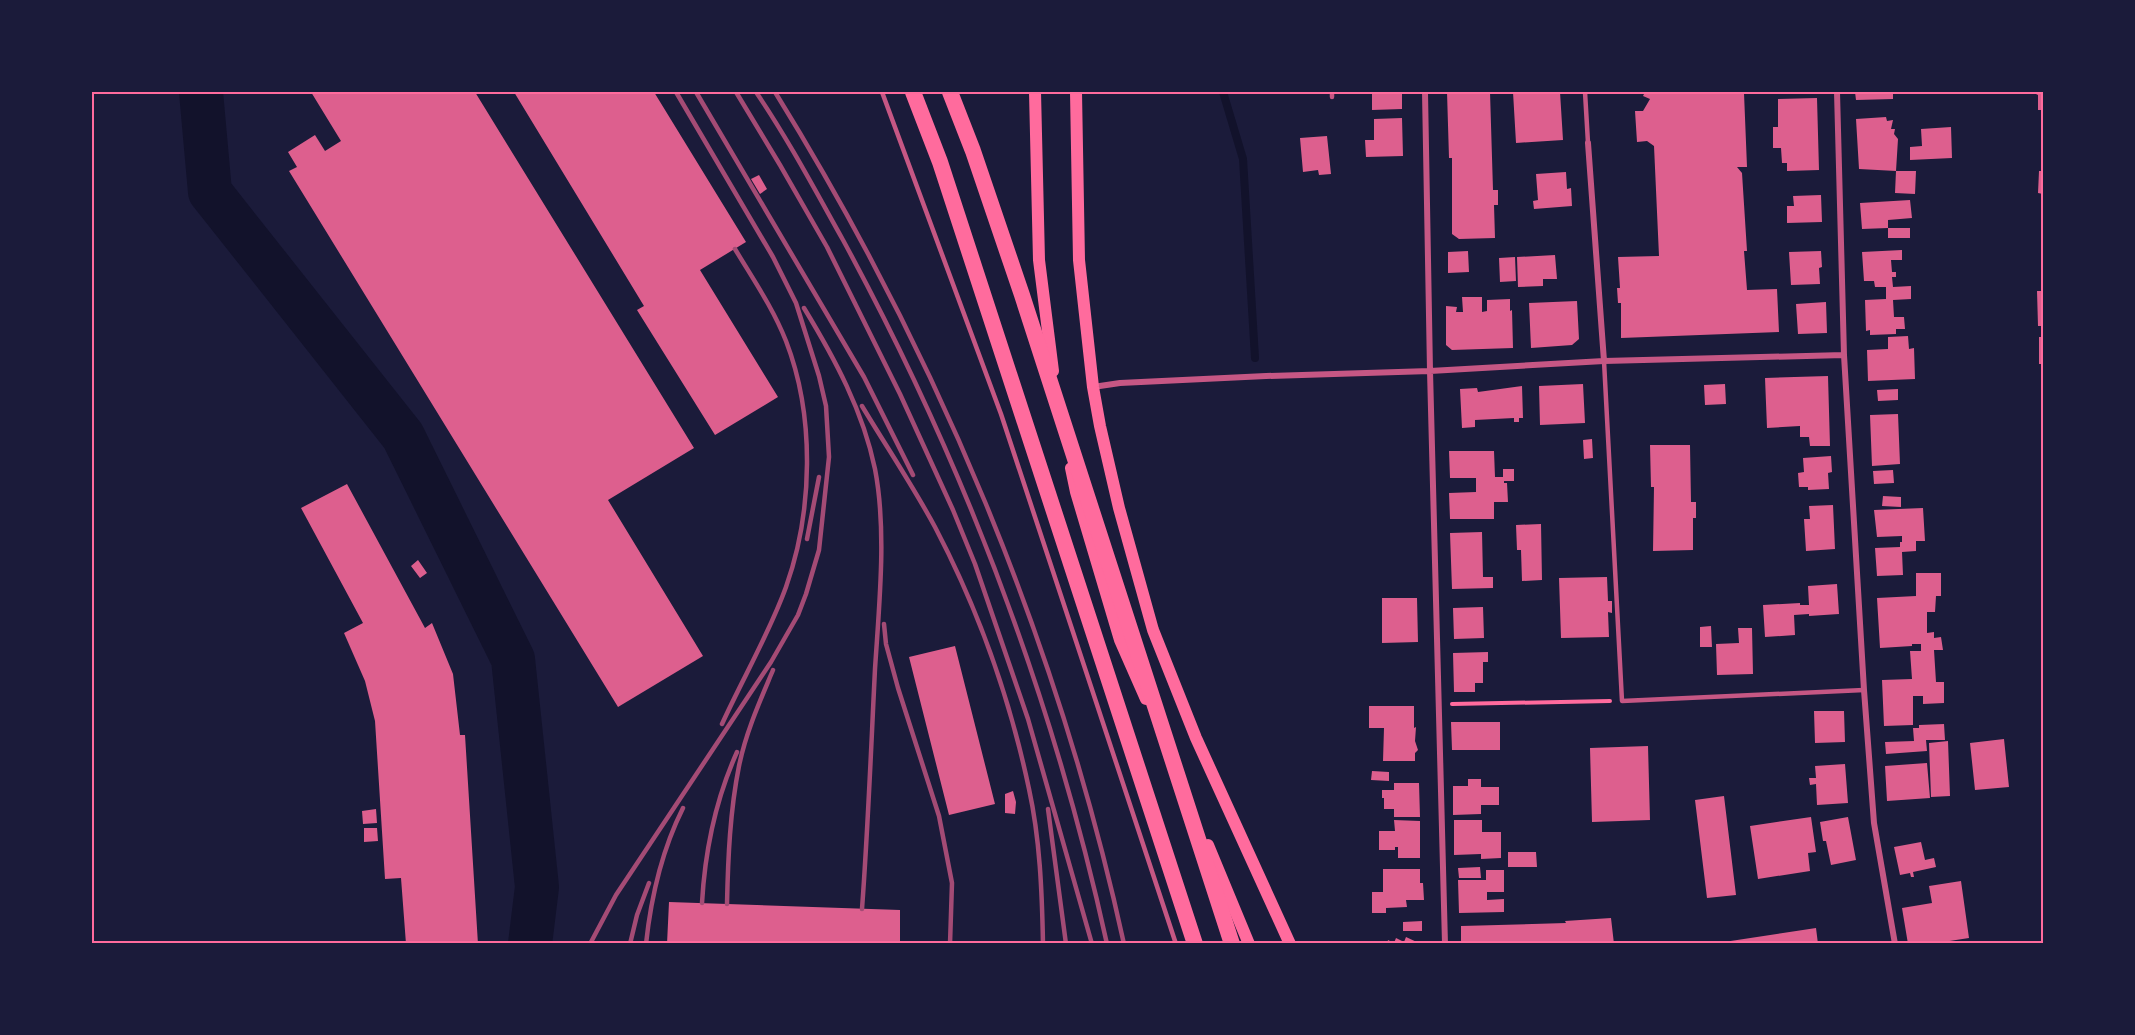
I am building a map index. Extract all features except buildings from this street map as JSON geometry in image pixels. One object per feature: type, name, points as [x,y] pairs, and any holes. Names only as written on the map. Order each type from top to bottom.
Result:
[{"type":"highway","points":[[914,92],[948,184],[1195,944]]},
{"type":"highway","points":[[950,92],[973,151],[1022,295],[1232,944]]},
{"type":"main road","points":[[1035,92],[1039,260],[1053,379],[1076,492],[1120,640],[1248,944]]},
{"type":"main road","points":[[1076,92],[1079,260],[1093,387],[1119,508],[1153,630],[1196,738],[1290,944]]},
{"type":"street","points":[[1425,92],[1445,944]]},
{"type":"street","points":[[1837,92],[1844,355],[1864,690],[1874,823],[1895,944]]},
{"type":"street","points":[[1588,142],[1604,361]]},
{"type":"street","points":[[1093,387],[1120,383],[1430,371],[1604,361],[1844,355]]},
{"type":"lane","points":[[882,92],[1001,414],[1176,944]]},
{"type":"lane","points":[[1585,92],[1588,142]]},
{"type":"lane","points":[[1604,361],[1622,701],[1864,690]]},
{"type":"path","points":[[1440,704],[1622,701]]},
{"type":"waterway","points":[[201,92],[210,192],[403,436],[513,659],[537,887],[530,944]]},
{"type":"waterway","points":[[1223,92],[1243,159],[1255,358]]},
{"type":"railway","points":[[590,944],[616,895],[771,662],[798,615],[819,550],[829,457],[826,406],[796,303],[773,257],[676,92]]},
{"type":"railway","points":[[696,92],[864,377],[913,475]]},
{"type":"railway","points":[[736,92],[827,247],[900,394],[953,510],[975,564],[1028,719],[1092,944]]},
{"type":"railway","points":[[756,92],[812,184],[887,324],[965,495],[1000,583],[1060,761],[1107,944]]},
{"type":"railway","points":[[775,92],[834,191],[889,293],[939,397],[985,503],[1027,611],[1064,720],[1097,831],[1124,944]]},
{"type":"railway","points":[[722,724],[764,639],[786,587],[801,527],[806,496],[807,464],[802,400],[786,341],[769,305],[735,249]]},
{"type":"railway","points":[[804,308],[847,386],[870,448],[879,493],[880,594],[862,909]]},
{"type":"railway","points":[[862,406],[935,527],[951,558],[991,655],[1012,722],[1033,808],[1040,866],[1043,944]]},
{"type":"railway","points":[[807,539],[819,477]]},
{"type":"railway","points":[[884,624],[886,644],[898,688],[939,816],[952,883],[950,944]]},
{"type":"railway","points":[[727,904],[733,800],[739,766],[749,729],[773,670]]},
{"type":"railway","points":[[702,903],[712,826],[729,770],[737,752]]},
{"type":"railway","points":[[646,944],[659,874],[669,840],[683,808]]},
{"type":"railway","points":[[1048,809],[1066,944]]},
{"type":"railway","points":[[630,944],[637,915],[649,883]]}]
